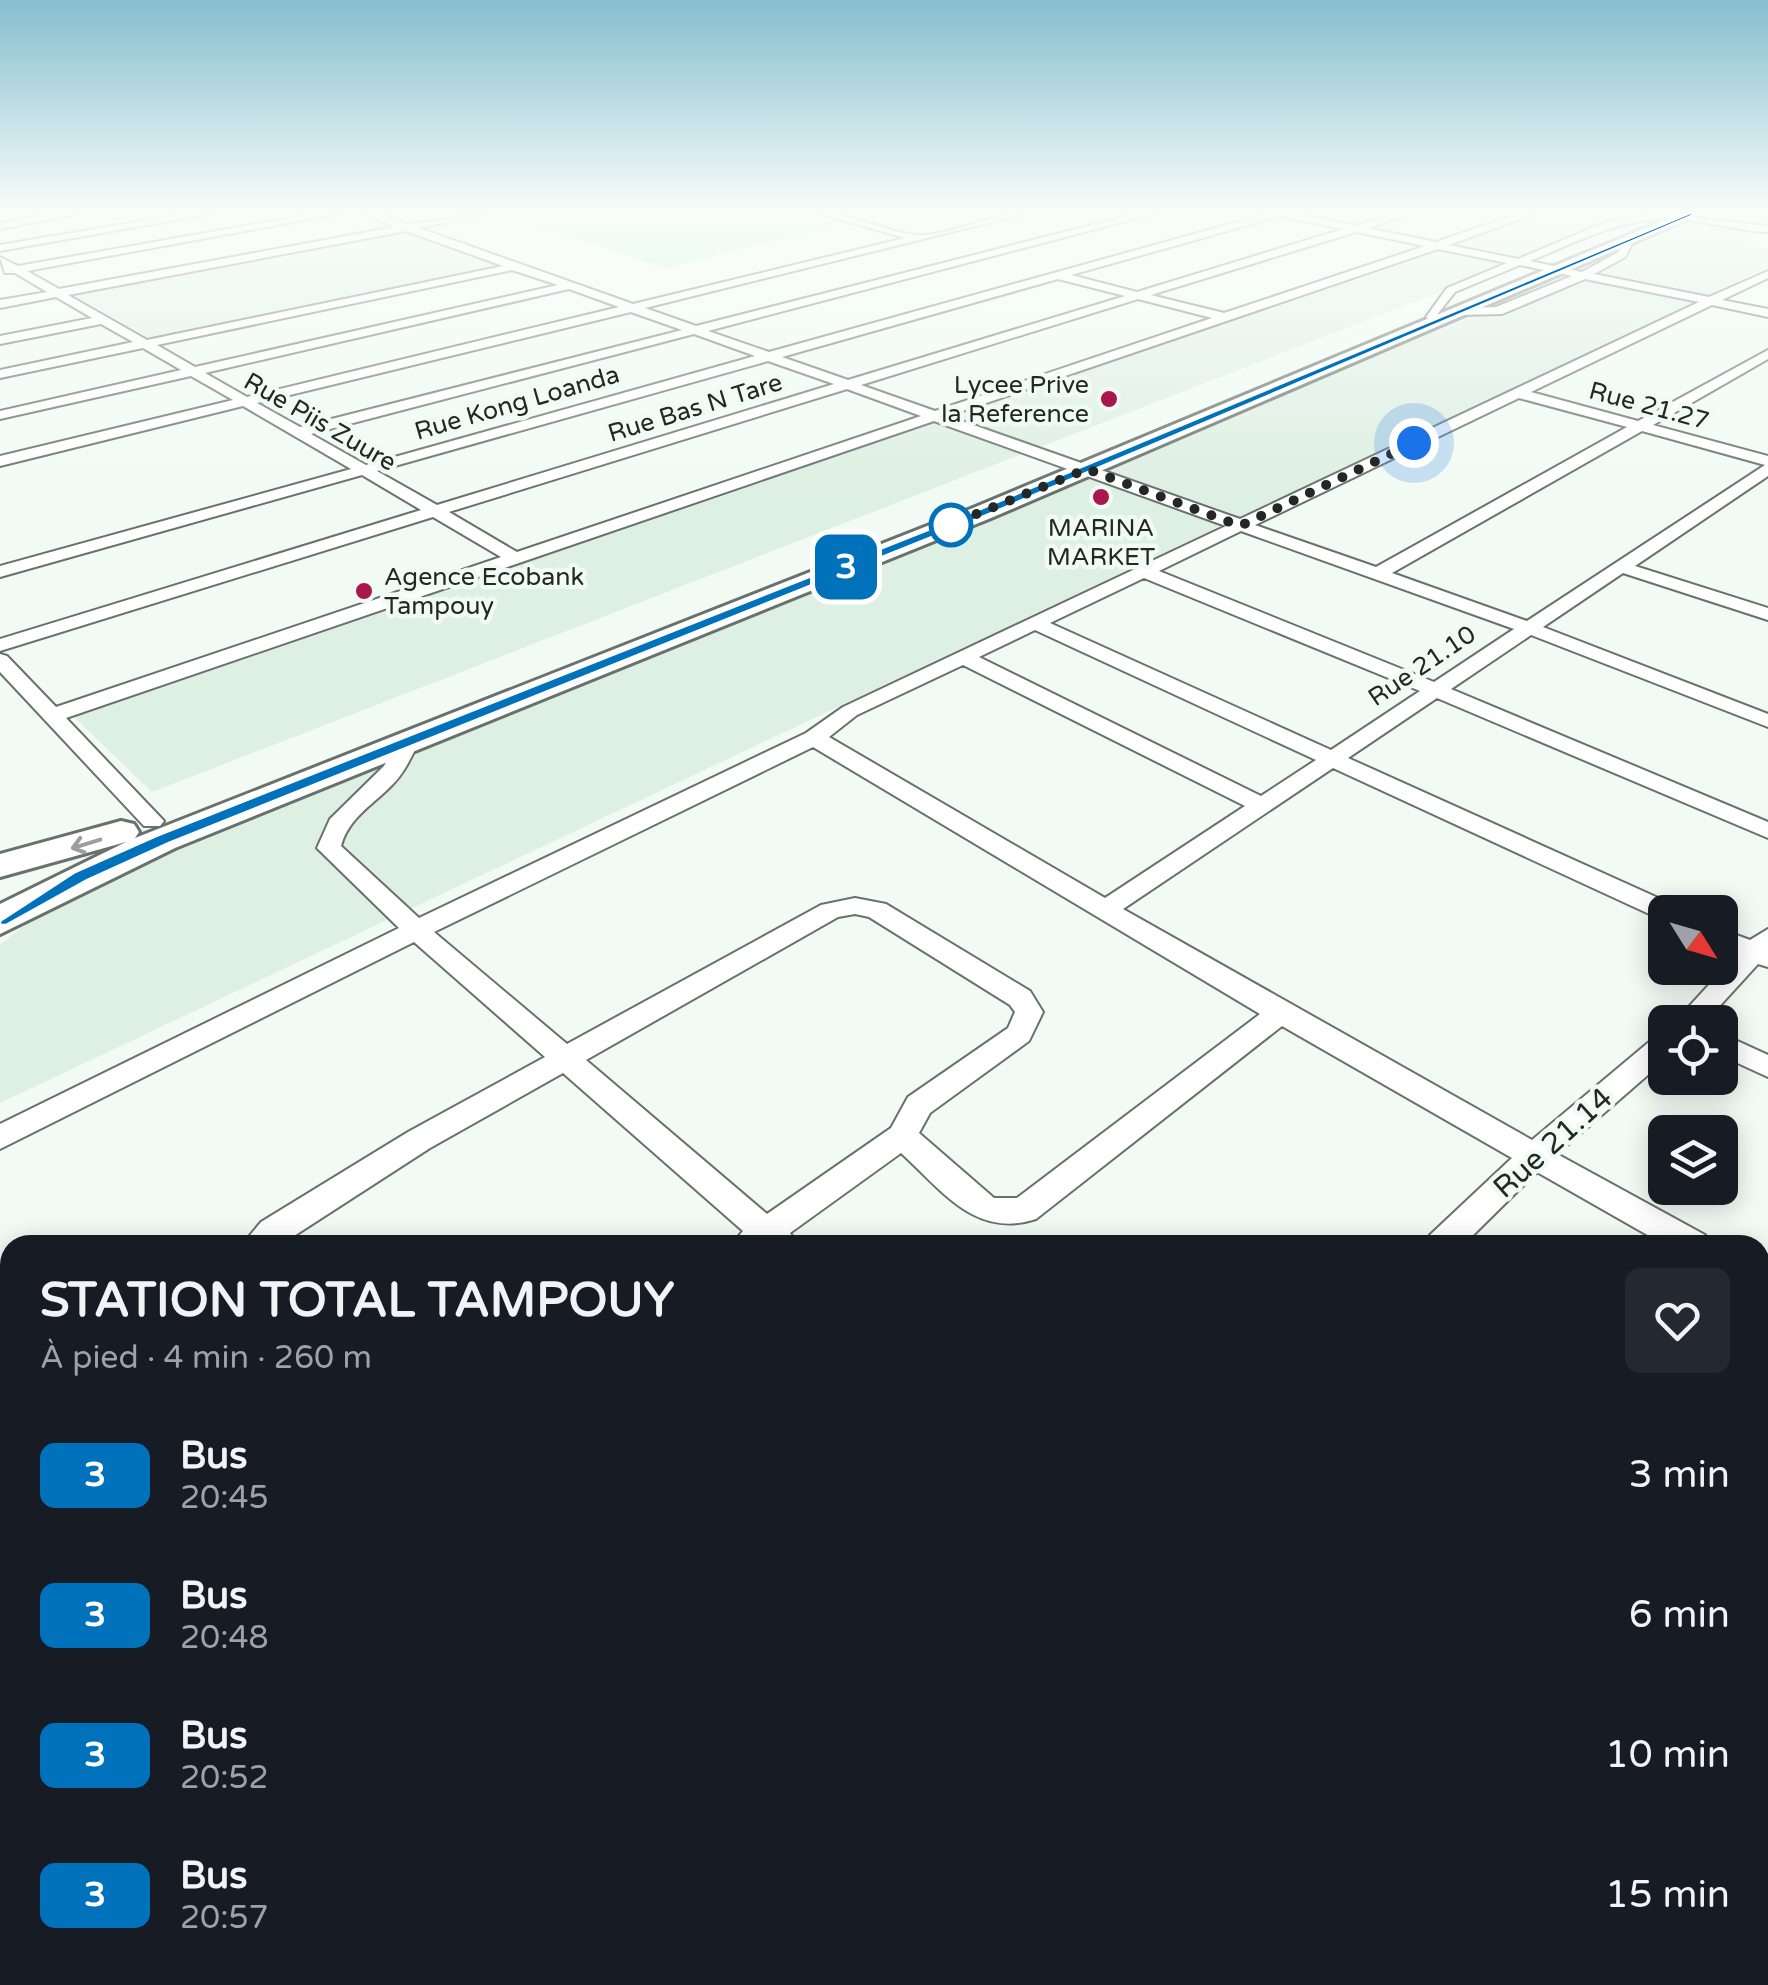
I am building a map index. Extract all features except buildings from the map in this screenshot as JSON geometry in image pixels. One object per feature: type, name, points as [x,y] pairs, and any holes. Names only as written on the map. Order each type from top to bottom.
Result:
[{"type":"main road","points":[[1079,466],[1462,307]]},
{"type":"main road","points":[[0,866],[88,844],[518,688],[1477,307]]},
{"type":"main road","points":[[0,920],[81,876],[408,742],[518,688]]},
{"type":"street","name":"Rue Piis Zuure","points":[[79,307],[516,558]]},
{"type":"street","points":[[0,374],[321,307]]},
{"type":"street","points":[[0,414],[479,307]]},
{"type":"street","points":[[627,307],[1529,628],[1768,722]]},
{"type":"street","points":[[0,461],[637,307]]},
{"type":"street","points":[[296,434],[786,307]]},
{"type":"street","name":"Rue Kong Loanda","points":[[0,572],[943,307]]},
{"type":"street","name":"Rue Bas N Tare","points":[[0,645],[1101,307]]},
{"type":"street","points":[[1181,307],[1224,317]]},
{"type":"street","points":[[50,716],[1256,307]]},
{"type":"street","points":[[1432,317],[1439,307]]},
{"type":"street","points":[[0,1138],[416,930],[814,738],[850,711],[1699,307]]},
{"type":"street","points":[[1738,307],[1768,313]]},
{"type":"street","points":[[0,340],[101,320]]},
{"type":"street","points":[[1376,575],[1768,354]]},
{"type":"street","name":"Rue 21.27","points":[[1518,393],[1768,461]]},
{"type":"street","name":"Rue 21.10","points":[[1106,909],[1768,469]]},
{"type":"street","points":[[1621,567],[1768,614]]},
{"type":"street","points":[[1143,572],[1436,690],[1768,831]]},
{"type":"street","points":[[1035,623],[1648,903]]},
{"type":"street","points":[[964,657],[1260,804]]},
{"type":"street","points":[[0,660],[152,821]]},
{"type":"street","points":[[814,738],[1280,1013],[1675,1235]]},
{"type":"street","points":[[408,742],[392,772],[348,812],[331,834],[329,848],[760,1235]]},
{"type":"street","points":[[269,1235],[419,1140],[569,1060],[830,911],[855,906],[877,910],[1020,998],[1029,1012],[1018,1034],[919,1106],[902,1136],[772,1235]]},
{"type":"street","points":[[1706,1005],[1764,949],[1738,941]]},
{"type":"street","points":[[902,1136],[984,1208],[1005,1213],[1025,1210],[1280,1013]]},
{"type":"street","points":[[1738,1052],[1768,1067]]},
{"type":"street","name":"Rue 21.14","points":[[1452,1235],[1536,1154],[1648,1058]]},
{"type":"shaded area","points":[[95,307],[312,307],[153,340]]},
{"type":"shaded area","points":[[1259,307],[1402,307],[152,792],[72,715]]},
{"type":"shaded area","points":[[1487,307],[1684,307],[0,1103],[0,945],[38,914],[143,859]]},
{"type":"bus line","name":"3","points":[[0,921],[81,876],[162,840],[982,513],[1476,307]]},
{"type":"place","name":"Lycee Prive la Reference","points":[[1109,399]]},
{"type":"place","name":"MARINA MARKET","points":[[1101,497]]},
{"type":"place","name":"Agence Ecobank Tampouy","points":[[364,591]]},
{"type":"route","points":[[951,525],[947,526],[1087,469],[1240,526],[1414,443]]}]
